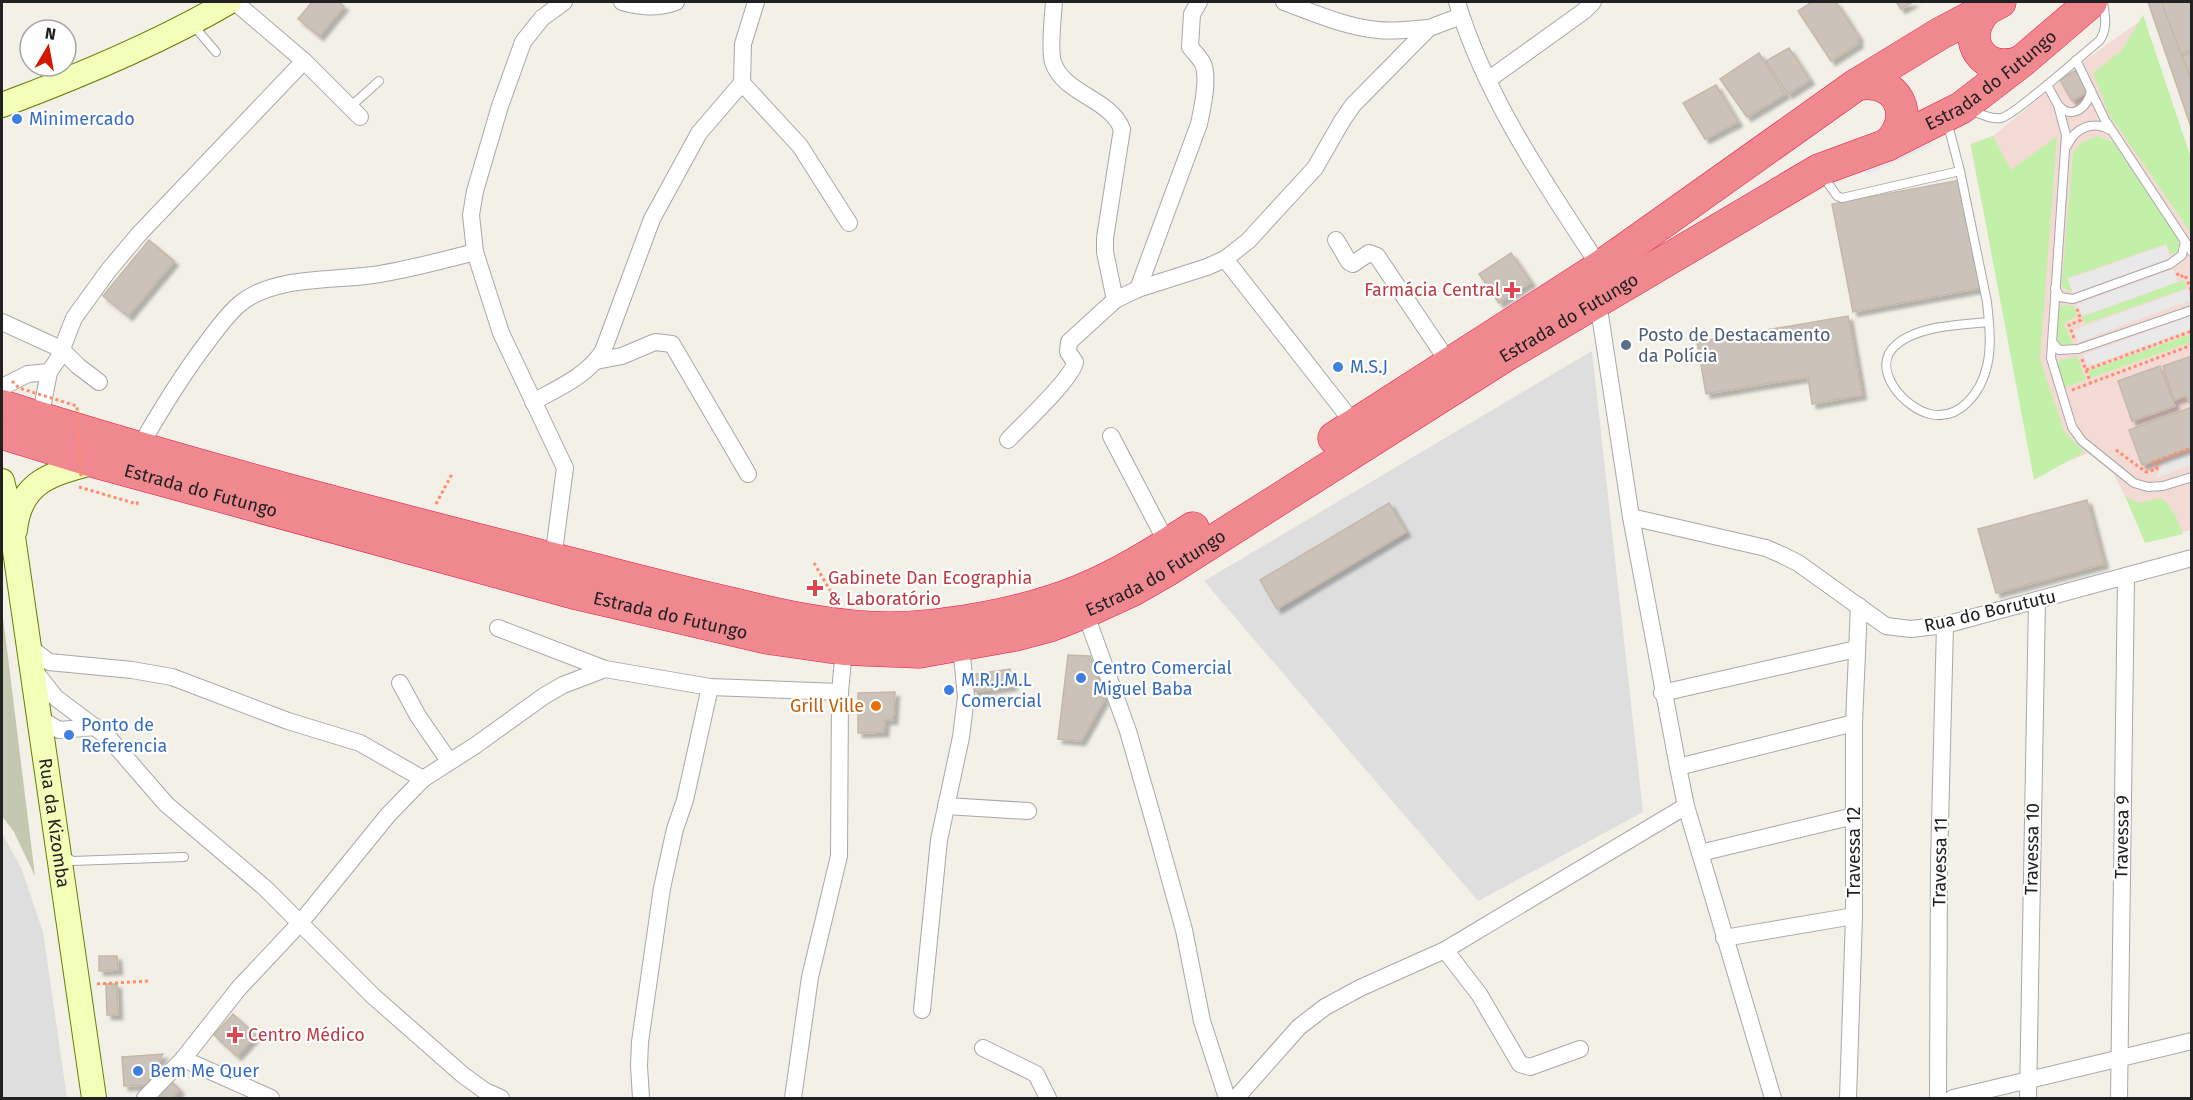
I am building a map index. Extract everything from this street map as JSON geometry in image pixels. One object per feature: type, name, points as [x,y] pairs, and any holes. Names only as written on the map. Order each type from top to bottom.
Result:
[{"type":"highway","name":"Estrada do Futungo","points":[[5,391],[79,454],[139,448],[311,497],[774,614],[840,636],[919,652],[961,646],[1037,629],[1085,612],[1167,571],[1503,357],[1598,303],[1819,170],[1887,145],[1953,112],[2022,61],[2091,2]]},
{"type":"highway","points":[[1994,5],[1980,16],[1975,26],[1973,37],[1976,47],[1982,56],[2001,66],[2012,66],[2022,61]]},
{"type":"highway","points":[[1856,85],[1941,33],[1994,5]]},
{"type":"highway","points":[[1856,85],[1867,82],[1878,84],[1888,88],[1896,96],[1903,117],[1895,137],[1887,145]]},
{"type":"highway","name":"Estrada do Futungo","points":[[2,433],[578,594],[767,638],[840,636],[888,628],[970,621],[1022,609],[1078,591],[1168,545],[1600,267],[1856,85]]},
{"type":"main road","points":[[2,105],[134,52],[229,2]]},
{"type":"main road","name":"Rua da Kizomba","points":[[14,547],[16,521],[25,498],[33,487],[79,454]]},
{"type":"main road","name":"Rua da Kizomba","points":[[2,481],[7,500],[94,1098]]},
{"type":"street","points":[[235,2],[304,61],[355,112]]},
{"type":"street","points":[[553,559],[565,468],[501,333],[475,252],[471,215],[504,95],[523,42],[542,18],[564,2]]},
{"type":"street","points":[[622,2],[639,7],[665,6],[676,2]]},
{"type":"street","points":[[533,402],[589,370],[603,351],[652,219],[699,132],[742,83],[743,44],[756,2]]},
{"type":"street","points":[[1054,2],[1052,60],[1059,76],[1107,109],[1118,119],[1122,129],[1105,238],[1105,252],[1115,300]]},
{"type":"street","points":[[1138,289],[1202,109],[1206,71],[1203,63],[1190,47],[1192,14],[1199,2]]},
{"type":"street","points":[[1284,2],[1327,18],[1379,30],[1429,28]]},
{"type":"street","points":[[1488,80],[1584,11],[1593,2]]},
{"type":"street","points":[[1008,440],[1042,406],[1072,370],[1075,362],[1068,352],[1069,342],[1115,300],[1138,289],[1225,259],[1266,223],[1315,168],[1353,105],[1429,28],[1459,9],[1488,80],[1538,173],[1600,267]]},
{"type":"street","points":[[40,419],[49,372],[58,359],[74,318],[95,288],[139,234],[304,61]]},
{"type":"street","points":[[742,83],[800,146],[849,223]]},
{"type":"street","points":[[1336,240],[1349,262],[1353,264],[1369,253],[1377,256],[1449,363]]},
{"type":"street","points":[[139,448],[183,374],[220,325],[242,302],[266,290],[296,282],[371,275],[414,268],[475,252]]},
{"type":"street","points":[[1225,259],[1355,425]]},
{"type":"street","points":[[1598,303],[1631,517],[1662,693],[1686,806],[1773,1098]]},
{"type":"street","points":[[2,322],[61,349],[99,382]]},
{"type":"street","points":[[596,361],[622,356],[655,342],[672,344],[748,474]]},
{"type":"street","points":[[5,391],[28,374],[49,372]]},
{"type":"street","points":[[1111,436],[1168,545]]},
{"type":"street","name":"Rua do Borututu","points":[[1631,517],[1766,548],[1798,563],[1886,626],[1898,628],[1945,625],[2192,558]]},
{"type":"street","name":"Travessa 9","points":[[2119,1098],[2126,576]]},
{"type":"street","name":"Travessa 10","points":[[2028,1098],[2037,600]]},
{"type":"street","name":"Travessa 12","points":[[1848,1098],[1854,916],[1854,723],[1859,606]]},
{"type":"street","points":[[1085,612],[1128,731],[1185,930],[1202,1021],[1227,1098]]},
{"type":"street","name":"Travessa 11","points":[[1938,1098],[1939,864],[1945,625]]},
{"type":"street","points":[[498,628],[605,669],[710,687],[840,692]]},
{"type":"street","points":[[793,1098],[810,977],[839,856],[840,636]]},
{"type":"street","points":[[922,1010],[939,840],[961,736],[966,697],[961,646]]},
{"type":"street","points":[[1662,693],[1856,649]]},
{"type":"street","points":[[30,656],[56,698],[108,737],[166,804],[265,888],[373,996],[463,1075],[485,1091],[501,1098]]},
{"type":"street","points":[[30,656],[49,662],[132,670],[172,677],[288,721],[360,743],[423,779]]},
{"type":"street","points":[[144,1098],[183,1059],[239,987],[301,922],[388,815],[423,779],[476,745],[544,696],[563,685],[605,669]]},
{"type":"street","points":[[400,683],[418,716],[449,761]]},
{"type":"street","points":[[642,1098],[639,1066],[640,1042],[662,888],[675,829],[685,800],[710,687]]},
{"type":"street","points":[[39,717],[59,730],[96,726]]},
{"type":"street","points":[[1678,767],[1854,723]]},
{"type":"street","points":[[946,806],[1028,811]]},
{"type":"street","points":[[1236,1098],[1299,1027],[1326,1007],[1360,988],[1444,950],[1686,806]]},
{"type":"street","points":[[1700,853],[1854,816]]},
{"type":"street","points":[[1724,938],[1854,916]]},
{"type":"street","points":[[1444,950],[1479,994],[1520,1064],[1530,1067],[1580,1049]]},
{"type":"street","points":[[1953,1098],[2192,1041]]},
{"type":"street","points":[[983,1048],[1036,1074],[1048,1098]]},
{"type":"street","points":[[183,1059],[271,1098]]},
{"type":"lane","points":[[1989,322],[1938,328],[1914,335],[1895,345],[1888,357],[1886,373],[1896,391],[1913,406],[1930,414],[1952,412],[1962,407],[1974,396],[1987,366],[1989,322],[1960,171],[1953,112],[1993,118],[2006,117],[2100,40],[2106,25],[2103,2]]},
{"type":"lane","points":[[191,23],[216,52]]},
{"type":"lane","points":[[2076,60],[2113,132],[2192,252]]},
{"type":"lane","points":[[355,112],[379,81]]},
{"type":"lane","points":[[2047,84],[2058,105],[2066,135],[2051,358],[2072,427],[2082,441],[2121,475],[2134,483],[2148,487],[2163,486],[2192,477]]},
{"type":"lane","points":[[2058,105],[2068,112],[2079,110],[2088,103],[2091,90]]},
{"type":"lane","points":[[2066,153],[2073,136],[2083,128],[2101,126],[2113,132]]},
{"type":"lane","points":[[1819,170],[1837,196],[1842,198],[1960,171]]},
{"type":"lane","points":[[2055,288],[2060,297],[2073,299],[2174,262],[2182,255],[2185,242]]},
{"type":"lane","points":[[2052,341],[2059,350],[2192,310]]},
{"type":"lane","points":[[57,847],[72,861],[184,857]]},
{"type":"path","points":[[2174,262],[2179,277],[2185,275],[2192,292]]},
{"type":"path","points":[[2073,299],[2081,320],[2069,325],[2091,384]]},
{"type":"path","points":[[2085,370],[2192,331]]},
{"type":"path","points":[[2067,392],[2192,345]]},
{"type":"path","points":[[5,391],[19,388],[77,406],[79,454]]},
{"type":"path","points":[[2112,447],[2146,472],[2157,469],[2154,462],[2192,448]]},
{"type":"path","points":[[423,526],[452,474]]},
{"type":"path","points":[[814,563],[831,592],[840,636]]},
{"type":"path","points":[[93,985],[149,981]]},
{"type":"shaded area","points":[[2143,19],[2191,162],[2191,530],[2147,541],[2114,474],[2088,453],[2036,475],[1970,144],[1994,135],[2091,56]]},
{"type":"shaded area","points":[[1930,139],[1933,145],[1867,175],[1865,169]]},
{"type":"shaded area","points":[[2166,245],[2170,258],[2073,293],[2068,279]]},
{"type":"shaded area","points":[[2173,269],[2178,282],[2082,316],[2077,304]]},
{"type":"shaded area","points":[[2187,289],[2191,300],[2078,342],[2074,330]]},
{"type":"shaded area","points":[[2191,316],[2191,329],[2088,366],[2083,355]]},
{"type":"shaded area","points":[[1592,351],[1643,812],[1478,901],[1204,581]]},
{"type":"shaded area","points":[[2191,452],[2191,465],[2156,478],[2164,462]]},
{"type":"shaded area","points":[[2,609],[35,876],[14,832],[2,816]]},
{"type":"shaded area","points":[[2,833],[22,870],[43,932],[67,1098],[2,1098]]},
{"type":"green space","points":[[2143,15],[2191,158],[2191,233],[2109,114],[2093,73],[2122,50]]},
{"type":"green space","points":[[1993,136],[2011,170],[2057,136],[2040,359],[2064,431],[2084,452],[2034,480],[1971,145]]},
{"type":"green space","points":[[2097,136],[2113,142],[2176,236],[2179,247],[2177,252],[2171,255],[2166,244],[2067,278],[2072,292],[2062,286],[2062,281],[2073,153],[2082,142]]},
{"type":"green space","points":[[2184,280],[2187,288],[2085,324],[2082,317]]},
{"type":"green space","points":[[2073,305],[2077,316],[2064,323],[2073,344],[2063,346],[2056,340],[2059,311],[2061,306]]},
{"type":"green space","points":[[2191,334],[2191,342],[2091,378],[2088,371]]},
{"type":"green space","points":[[2077,356],[2086,380],[2063,388],[2056,365],[2058,361]]},
{"type":"green space","points":[[2125,496],[2138,503],[2161,498],[2172,509],[2183,534],[2145,543]]},
{"type":"building","points":[[312,2],[338,2],[344,6],[319,36],[298,19]]},
{"type":"building","points":[[1812,2],[1836,2],[1859,37],[1857,40],[1859,43],[1831,61],[1798,11]]},
{"type":"building","points":[[1896,2],[1913,2],[1901,9]]},
{"type":"building","points":[[2148,2],[2192,2],[2192,130]]},
{"type":"building","points":[[2192,2],[2192,50],[2181,54],[2162,4]]},
{"type":"building","points":[[1789,48],[1810,80],[1788,94],[1766,61]]},
{"type":"building","points":[[2192,52],[2192,82],[2182,56]]},
{"type":"building","points":[[1759,53],[1785,94],[1747,117],[1720,79]]},
{"type":"building","points":[[2076,70],[2089,91],[2072,101],[2060,80]]},
{"type":"building","points":[[1716,85],[1738,122],[1705,139],[1683,103]]},
{"type":"building","points":[[1960,180],[1981,288],[1853,312],[1832,204]]},
{"type":"building","points":[[149,240],[174,261],[128,316],[103,296]]},
{"type":"building","points":[[1511,253],[1531,282],[1499,303],[1479,274]]},
{"type":"building","points":[[1848,316],[1862,395],[1812,404],[1808,377],[1706,394],[1697,342]]},
{"type":"building","points":[[2192,356],[2192,399],[2188,400],[2186,396],[2174,400],[2163,366]]},
{"type":"building","points":[[2160,366],[2175,406],[2132,421],[2118,381]]},
{"type":"building","points":[[2192,407],[2192,447],[2142,465],[2129,430]]},
{"type":"building","points":[[2087,500],[2104,564],[1996,593],[1978,529]]},
{"type":"building","points":[[1389,503],[1406,532],[1277,609],[1260,580]]},
{"type":"building","name":"Centro Comercial Miguel Baba","points":[[1068,655],[1090,656],[1104,700],[1081,741],[1058,739]]},
{"type":"building","points":[[1010,669],[1013,686],[973,692],[970,675]]},
{"type":"building","name":"Grill Ville","points":[[895,692],[893,720],[885,720],[884,732],[858,733],[858,693]]},
{"type":"building","points":[[99,956],[117,956],[118,970],[99,971]]},
{"type":"building","points":[[106,984],[117,984],[118,1015],[107,1015]]},
{"type":"building","name":"Centro Médico","points":[[233,1014],[256,1035],[237,1056],[214,1035]]},
{"type":"building","name":"Bem Me Quer","points":[[163,1054],[147,1085],[124,1086],[122,1057]]},
{"type":"building","points":[[170,1080],[180,1090],[172,1098],[153,1098]]},
{"type":"place","name":"Minimercado","points":[[17,119]]},
{"type":"place","name":"Farmácia Central","points":[[1512,290]]},
{"type":"place","name":"Posto de Destacamento da Polícia","points":[[1626,345]]},
{"type":"place","name":"M.S.J","points":[[1338,367]]},
{"type":"place","name":"Gabinete Dan Ecographia & Laboratório","points":[[815,588]]},
{"type":"place","name":"Centro Comercial Miguel Baba","points":[[1081,678]]},
{"type":"place","name":"M.R.J.M.L Comercial","points":[[949,690]]},
{"type":"place","name":"Grill Ville","points":[[876,706]]},
{"type":"place","name":"Ponto de Referencia","points":[[69,735]]},
{"type":"place","name":"Centro Médico","points":[[235,1035]]},
{"type":"place","name":"Bem Me Quer","points":[[138,1071]]}]
